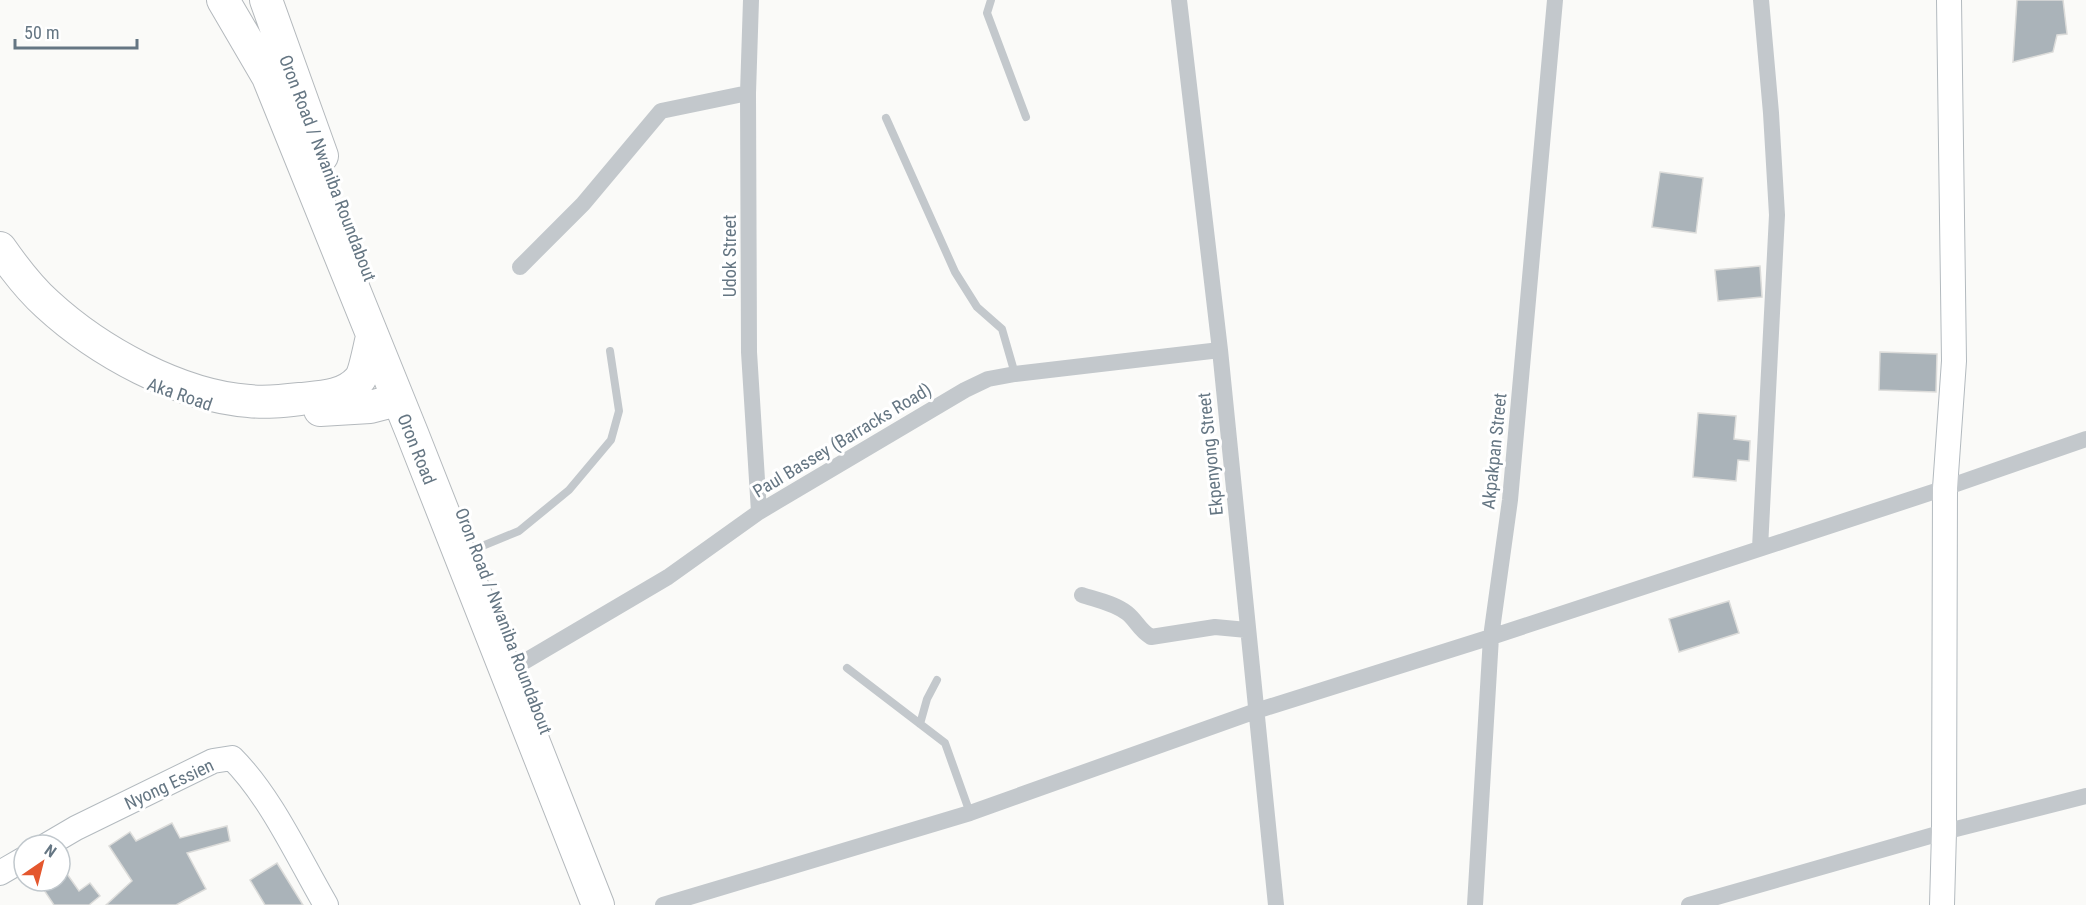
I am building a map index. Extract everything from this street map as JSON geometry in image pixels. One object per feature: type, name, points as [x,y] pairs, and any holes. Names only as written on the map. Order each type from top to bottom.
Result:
[{"type":"highway","name":"Oron Road","points":[[223,0],[268,77],[598,905]]},
{"type":"highway","name":"Oron Road / Nwaniba Roundabout","points":[[266,0],[343,212],[522,663],[593,852],[616,905]]},
{"type":"highway","points":[[0,249],[28,285],[47,304],[101,344],[156,375],[181,386],[228,399],[251,402],[278,401],[336,394],[350,388],[361,379],[372,337]]},
{"type":"highway","name":"Aka Road","points":[[0,272],[17,292],[67,336],[109,364],[176,396],[244,413],[370,407],[397,400]]},
{"type":"street","name":"Udok Street","points":[[751,0],[748,93],[749,352],[759,512]]},
{"type":"street","name":"Ekpenyong Street","points":[[1179,0],[1220,350],[1276,905]]},
{"type":"street","name":"Akpakpan Street","points":[[1475,905],[1491,637],[1510,500],[1555,0]]},
{"type":"street","points":[[1760,548],[1777,215],[1761,0]]},
{"type":"street","points":[[1942,905],[1945,488],[1954,361],[1949,0]]},
{"type":"street","points":[[520,267],[584,204],[662,111],[748,93]]},
{"type":"street","name":"Paul Bassey (Barracks Road)","points":[[522,663],[668,577],[759,512],[965,390],[988,379],[1220,350]]},
{"type":"street","points":[[663,905],[970,813],[1256,711],[1491,637],[1945,488],[2086,439]]},
{"type":"street","points":[[1082,595],[1113,605],[1128,614],[1142,632],[1151,637],[1215,627],[1247,630]]},
{"type":"street","name":"Nyong Essien","points":[[67,833],[213,761],[232,758],[247,773],[262,795],[326,905]]},
{"type":"street","points":[[1689,905],[1944,832],[2086,796]]},
{"type":"lane","points":[[991,0],[987,13],[1026,117]]},
{"type":"lane","points":[[886,118],[955,272],[977,307],[1002,329],[1015,374]]},
{"type":"lane","points":[[475,549],[519,531],[570,490],[611,440],[619,411],[610,351]]},
{"type":"lane","points":[[847,668],[945,743],[970,813]]},
{"type":"lane","points":[[920,723],[927,699],[938,680]]},
{"type":"building","points":[[2017,0],[2063,0],[2067,34],[2057,35],[2053,52],[2013,62]]},
{"type":"building","points":[[1660,172],[1703,178],[1696,233],[1652,227]]},
{"type":"building","points":[[1760,266],[1762,297],[1718,301],[1715,270]]},
{"type":"building","points":[[1880,352],[1937,354],[1936,392],[1879,390]]},
{"type":"building","points":[[1698,413],[1736,416],[1734,439],[1750,441],[1749,461],[1738,460],[1736,481],[1693,477]]},
{"type":"building","points":[[1729,601],[1739,633],[1679,652],[1669,619]]},
{"type":"building","points":[[172,823],[180,838],[227,826],[230,841],[187,853],[206,889],[176,905],[106,905],[132,881],[109,846],[130,832],[136,841]]},
{"type":"building","points":[[277,863],[303,905],[265,905],[250,880]]},
{"type":"building","points":[[72,881],[79,891],[90,883],[100,896],[89,905],[54,905],[46,893],[72,893]]}]
